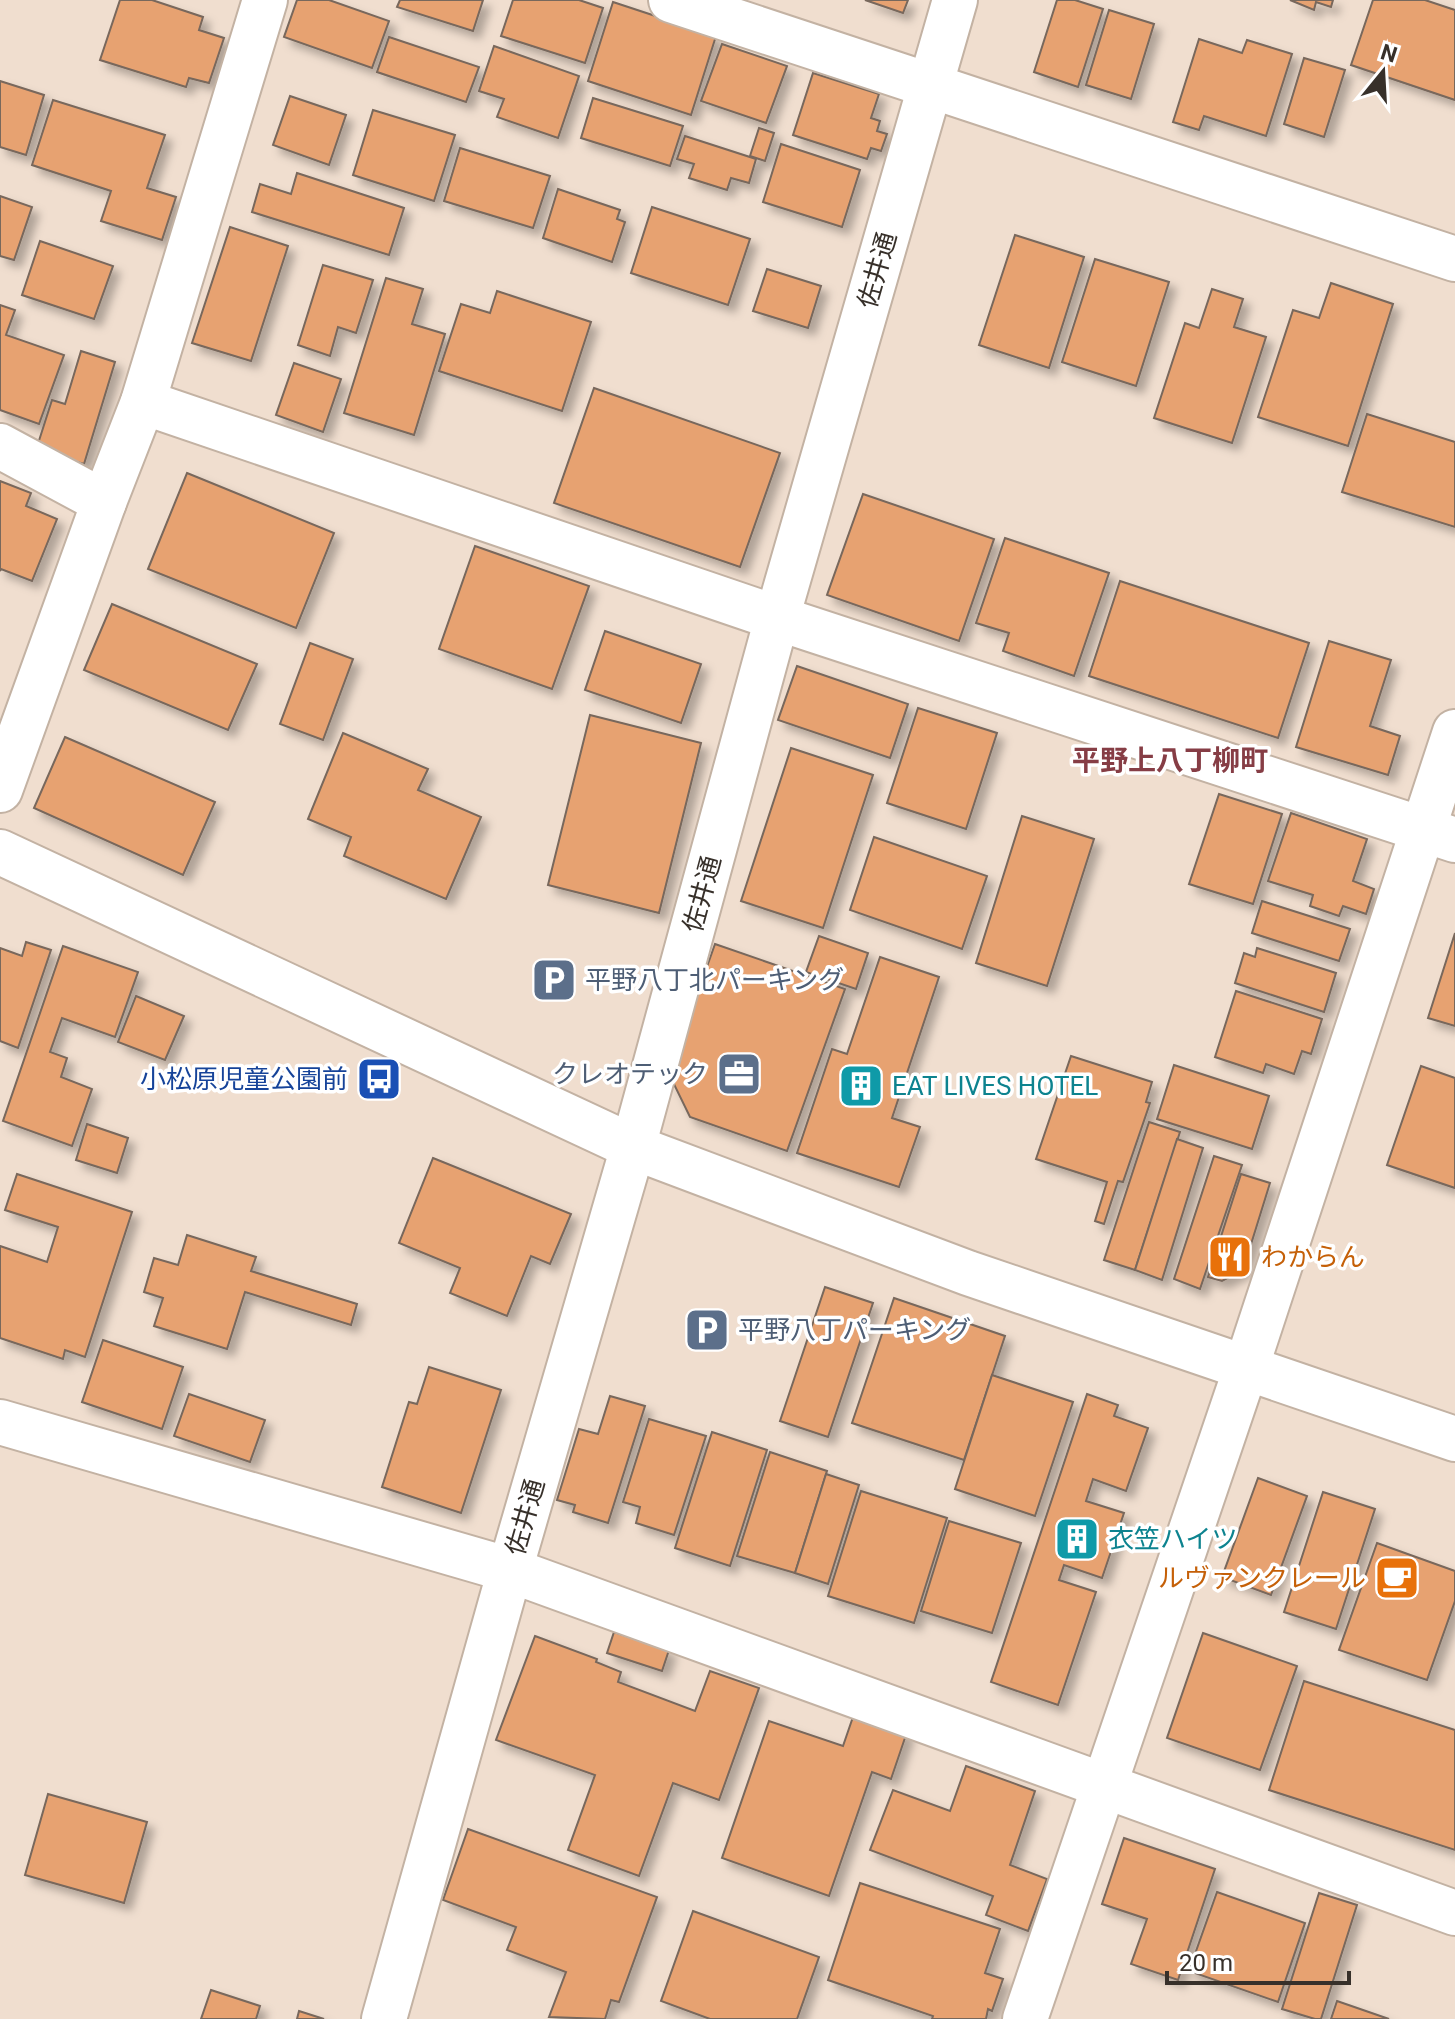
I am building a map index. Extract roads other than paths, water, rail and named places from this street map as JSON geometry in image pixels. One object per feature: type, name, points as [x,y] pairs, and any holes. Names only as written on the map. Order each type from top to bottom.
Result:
[{"type":"street","points":[[0,790],[143,402],[265,0]]},
{"type":"street","points":[[671,0],[1455,259]]},
{"type":"street","name":"佐井通","points":[[384,2019],[633,1147],[777,618],[955,0]]},
{"type":"street","points":[[143,402],[777,618],[1440,835]]},
{"type":"street","points":[[0,446],[104,502]]},
{"type":"street","points":[[1025,2019],[1246,1368],[1440,835],[1455,732]]},
{"type":"street","points":[[0,852],[633,1147],[968,1273],[1455,1439]]},
{"type":"street","points":[[0,1422],[510,1570],[1455,1913]]},
{"type":"place","name":"平野八丁北パーキング","points":[[554,980]]},
{"type":"place","name":"クレオテック","points":[[739,1074]]},
{"type":"place","name":"小松原児童公園前","points":[[379,1079]]},
{"type":"place","name":"EAT LIVES HOTEL","points":[[861,1086]]},
{"type":"place","name":"わからん","points":[[1230,1257]]},
{"type":"place","name":"平野八丁パーキング","points":[[707,1330]]},
{"type":"place","name":"衣笠ハイツ","points":[[1077,1539]]},
{"type":"place","name":"ルヴァンクレール","points":[[1397,1578]]},
{"type":"district","name":"平野上八丁柳町","points":[[1170,760]]}]
